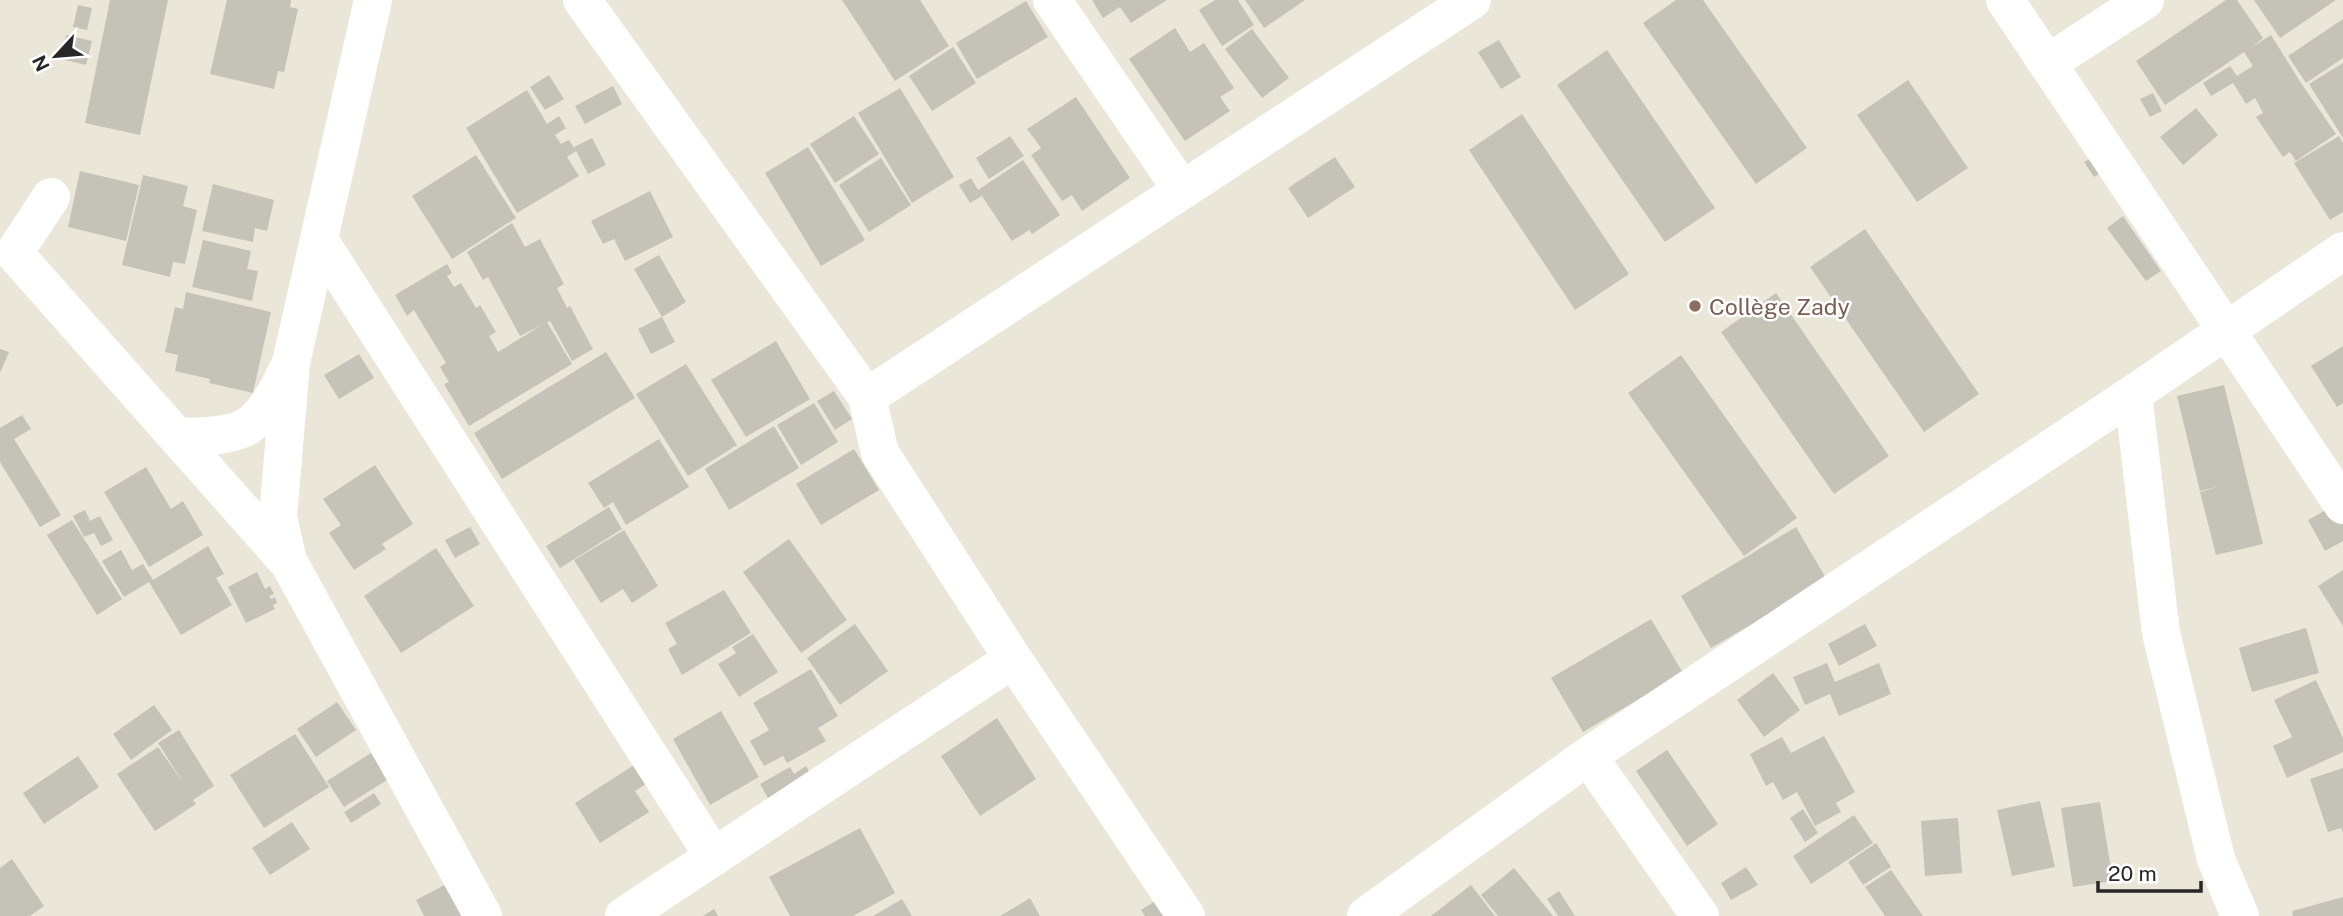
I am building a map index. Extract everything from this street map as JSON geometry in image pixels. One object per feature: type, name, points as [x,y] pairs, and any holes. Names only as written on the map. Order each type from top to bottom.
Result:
[{"type":"street","points":[[288,561],[278,517],[291,363],[373,0]]},
{"type":"street","points":[[582,0],[867,397],[880,453],[1013,659],[1185,916]]},
{"type":"street","points":[[1052,0],[1182,190]]},
{"type":"street","points":[[867,397],[1182,190],[1434,10],[1472,0]]},
{"type":"street","points":[[2006,0],[2343,505]]},
{"type":"street","points":[[2048,62],[2145,0]]},
{"type":"street","points":[[51,197],[15,253],[288,561],[483,916]]},
{"type":"street","points":[[319,240],[714,857]]},
{"type":"street","points":[[1366,916],[1588,756],[2133,394],[2343,251]]},
{"type":"street","points":[[178,437],[210,437],[247,426],[273,399],[291,363]]},
{"type":"street","points":[[2133,394],[2161,633],[2216,859],[2240,916]]},
{"type":"street","points":[[624,916],[1013,659]]},
{"type":"street","points":[[1588,756],[1700,916]]},
{"type":"building","points":[[110,0],[168,0],[140,135],[85,123]]},
{"type":"building","points":[[227,0],[291,0],[290,7],[298,9],[284,72],[278,71],[274,89],[210,74]]},
{"type":"building","points":[[842,0],[920,0],[949,46],[895,81]]},
{"type":"building","points":[[1092,0],[1167,0],[1131,23],[1120,7],[1103,18]]},
{"type":"building","points":[[1215,0],[1238,0],[1254,25],[1222,46],[1199,10]]},
{"type":"building","points":[[1245,0],[1305,0],[1264,28]]},
{"type":"building","points":[[1676,0],[1703,0],[1807,148],[1756,184],[1643,23]]},
{"type":"building","points":[[2226,0],[2237,0],[2263,38],[2252,47],[2271,35],[2336,134],[2296,161],[2290,152],[2283,157],[2256,117],[2263,113],[2255,98],[2246,104],[2233,83],[2211,96],[2203,83],[2230,66],[2237,76],[2253,66],[2244,52],[2165,105],[2136,61]]},
{"type":"building","points":[[2254,0],[2336,0],[2280,38]]},
{"type":"building","points":[[1026,1],[1048,37],[977,79],[956,43]]},
{"type":"building","points":[[78,5],[92,8],[87,30],[73,27]]},
{"type":"building","points":[[2343,19],[2343,58],[2306,83],[2288,56]]},
{"type":"building","points":[[1175,28],[1190,52],[1204,43],[1234,88],[1220,97],[1230,111],[1185,141],[1129,59]]},
{"type":"building","points":[[1252,29],[1289,78],[1262,98],[1225,49]]},
{"type":"building","points":[[66,35],[92,41],[86,65],[61,59]]},
{"type":"building","points":[[1499,40],[1521,77],[1501,89],[1478,52]]},
{"type":"building","points":[[953,47],[976,83],[932,111],[909,76]]},
{"type":"building","points":[[1607,50],[1715,208],[1665,242],[1557,85]]},
{"type":"building","points":[[2343,63],[2343,138],[2309,84]]},
{"type":"building","points":[[549,75],[564,99],[545,110],[530,87]]},
{"type":"building","points":[[1908,80],[1968,168],[1917,202],[1857,115]]},
{"type":"building","points":[[613,86],[622,104],[585,124],[575,106]]},
{"type":"building","points":[[900,88],[954,177],[912,203],[858,113]]},
{"type":"building","points":[[527,90],[547,124],[559,116],[566,128],[555,135],[561,144],[569,140],[576,151],[567,157],[579,176],[517,213],[466,128]]},
{"type":"building","points":[[2153,93],[2162,111],[2150,117],[2140,99]]},
{"type":"building","points":[[1076,97],[1130,178],[1082,211],[1072,195],[1062,201],[1031,155],[1041,148],[1027,129]]},
{"type":"building","points":[[2196,108],[2218,135],[2183,165],[2160,137]]},
{"type":"building","points":[[1522,114],[1629,274],[1575,310],[1469,150]]},
{"type":"building","points":[[854,116],[879,154],[835,183],[810,144]]},
{"type":"building","points":[[1010,136],[1024,156],[989,179],[976,158]]},
{"type":"building","points":[[2339,136],[2343,143],[2343,212],[2330,220],[2294,163]]},
{"type":"building","points":[[592,138],[606,165],[588,174],[574,147]]},
{"type":"building","points":[[808,147],[865,240],[821,266],[765,173]]},
{"type":"building","points":[[2098,154],[2107,169],[2094,177],[2084,162]]},
{"type":"building","points":[[476,155],[516,218],[452,259],[412,196]]},
{"type":"building","points":[[1335,157],[1355,187],[1308,218],[1288,188]]},
{"type":"building","points":[[881,158],[911,205],[869,232],[839,185]]},
{"type":"building","points":[[1023,160],[1060,215],[1032,234],[1029,230],[1012,241],[982,196],[970,203],[959,185],[971,178],[978,190]]},
{"type":"building","points":[[80,171],[139,185],[126,241],[68,227]]},
{"type":"building","points":[[143,175],[188,186],[183,206],[197,210],[185,264],[173,262],[170,277],[122,265]]},
{"type":"building","points":[[213,184],[274,200],[267,231],[255,228],[253,242],[202,231]]},
{"type":"building","points":[[650,191],[673,237],[625,261],[614,239],[603,244],[591,221]]},
{"type":"building","points":[[2123,216],[2161,271],[2146,281],[2107,228]]},
{"type":"building","points":[[512,223],[525,247],[540,239],[564,284],[557,288],[593,349],[572,361],[550,321],[547,322],[572,364],[469,426],[444,384],[449,382],[440,367],[446,363],[414,310],[407,316],[395,295],[447,264],[452,273],[447,276],[454,287],[461,283],[476,308],[480,305],[496,332],[489,336],[498,352],[542,325],[520,336],[488,277],[483,280],[467,252]]},
{"type":"building","points":[[1865,229],[1979,394],[1924,432],[1810,267]]},
{"type":"building","points":[[203,240],[251,251],[247,269],[258,271],[252,301],[192,287]]},
{"type":"building","points":[[659,255],[686,302],[662,317],[634,269]]},
{"type":"building","points":[[186,292],[271,312],[253,393],[209,383],[210,379],[175,371],[178,355],[165,352],[175,307],[183,309]]},
{"type":"building","points":[[1776,293],[1889,456],[1834,494],[1721,332]]},
{"type":"building","points":[[662,317],[675,342],[651,354],[638,329]]},
{"type":"building","points":[[776,341],[810,399],[746,437],[711,380]]},
{"type":"building","points":[[2343,346],[2343,403],[2337,407],[2311,366]]},
{"type":"building","points":[[0,349],[9,352],[0,373]]},
{"type":"building","points":[[606,352],[635,398],[502,479],[474,433]]},
{"type":"building","points":[[359,354],[374,378],[339,399],[324,375]]},
{"type":"building","points":[[1681,355],[1797,518],[1744,556],[1628,393]]},
{"type":"building","points":[[686,364],[737,445],[688,476],[636,394]]},
{"type":"building","points":[[2224,385],[2263,544],[2216,555],[2200,492],[2221,486],[2200,491],[2177,396]]},
{"type":"building","points":[[834,391],[852,419],[835,430],[817,401]]},
{"type":"building","points":[[814,403],[838,442],[801,465],[777,425]]},
{"type":"building","points":[[22,415],[31,429],[14,439],[61,515],[40,527],[0,462],[0,428]]},
{"type":"building","points":[[774,426],[799,468],[729,510],[705,469]]},
{"type":"building","points":[[659,439],[689,487],[626,525],[613,502],[604,508],[588,483]]},
{"type":"building","points":[[854,449],[879,490],[821,525],[796,484]]},
{"type":"building","points":[[375,465],[413,524],[382,544],[386,549],[354,570],[329,533],[341,525],[323,499]]},
{"type":"building","points":[[146,467],[171,509],[183,501],[203,535],[149,567],[104,492]]},
{"type":"building","points":[[2337,504],[2343,515],[2343,541],[2325,551],[2308,520]]},
{"type":"building","points":[[609,507],[622,529],[560,568],[546,546]]},
{"type":"building","points":[[85,510],[90,521],[100,516],[113,540],[101,546],[94,533],[84,537],[73,516]]},
{"type":"building","points":[[72,520],[122,599],[97,615],[47,535]]},
{"type":"building","points":[[470,527],[480,544],[455,558],[445,540]]},
{"type":"building","points":[[1796,527],[1827,580],[1711,648],[1681,596]]},
{"type":"building","points":[[624,530],[658,586],[632,603],[623,589],[601,603],[574,560]]},
{"type":"building","points":[[789,539],[847,620],[801,653],[743,572]]},
{"type":"building","points":[[208,546],[224,574],[216,578],[232,605],[181,635],[149,582],[124,597],[102,561],[121,550],[132,570],[143,564],[153,580]]},
{"type":"building","points":[[436,548],[474,606],[401,653],[364,596]]},
{"type":"building","points":[[2343,570],[2343,626],[2318,586]]},
{"type":"building","points":[[257,572],[265,589],[270,586],[274,594],[269,596],[271,599],[275,597],[277,603],[273,605],[275,609],[246,623],[228,587]]},
{"type":"building","points":[[724,590],[751,633],[682,675],[668,649],[677,644],[665,623]]},
{"type":"building","points":[[1651,619],[1683,673],[1583,732],[1551,678]]},
{"type":"building","points":[[855,624],[888,671],[840,705],[807,658]]},
{"type":"building","points":[[1865,624],[1877,646],[1839,666],[1828,644]]},
{"type":"building","points":[[2306,628],[2319,673],[2252,692],[2239,648]]},
{"type":"building","points":[[753,634],[778,672],[739,697],[718,664],[736,653],[732,647]]},
{"type":"building","points":[[1827,663],[1835,682],[1879,663],[1891,694],[1839,716],[1830,694],[1805,705],[1793,677]]},
{"type":"building","points":[[811,669],[838,716],[818,728],[826,741],[787,763],[783,756],[764,766],[750,741],[769,730],[753,703]]},
{"type":"building","points":[[1773,673],[1800,710],[1764,737],[1737,700]]},
{"type":"building","points":[[2316,680],[2343,738],[2343,752],[2287,778],[2273,746],[2292,737],[2274,700]]},
{"type":"building","points":[[337,702],[356,730],[316,757],[297,729]]},
{"type":"building","points":[[154,705],[172,730],[131,760],[113,734]]},
{"type":"building","points":[[721,711],[759,777],[710,805],[673,739]]},
{"type":"building","points":[[997,718],[1036,779],[980,816],[941,756]]},
{"type":"building","points":[[179,730],[214,786],[193,800],[196,804],[155,831],[117,774],[158,747],[184,784],[158,743]]},
{"type":"building","points":[[295,734],[329,787],[264,828],[230,775]]},
{"type":"building","points":[[1824,736],[1855,792],[1836,803],[1841,812],[1815,826],[1797,792],[1783,800],[1773,782],[1766,786],[1750,754],[1782,737],[1791,753]]},
{"type":"building","points":[[1667,750],[1718,824],[1687,846],[1636,771]]},
{"type":"building","points":[[371,753],[387,780],[344,807],[327,781]]},
{"type":"building","points":[[78,756],[99,787],[44,824],[23,793]]},
{"type":"building","points":[[634,765],[646,784],[635,791],[649,812],[600,843],[575,803]]},
{"type":"building","points":[[806,766],[816,783],[773,807],[760,784],[790,767],[794,774]]},
{"type":"building","points":[[2343,768],[2343,833],[2341,828],[2328,832],[2310,779]]},
{"type":"building","points":[[374,793],[381,804],[351,823],[344,812]]},
{"type":"building","points":[[2040,801],[2055,867],[2012,876],[1997,810]]},
{"type":"building","points":[[2100,802],[2113,881],[2073,887],[2061,808]]},
{"type":"building","points":[[1803,809],[1818,833],[1805,842],[1790,818]]},
{"type":"building","points":[[1854,815],[1873,843],[1811,884],[1793,856]]},
{"type":"building","points":[[1958,818],[1962,873],[1925,876],[1921,821]]},
{"type":"building","points":[[292,822],[310,849],[270,875],[252,848]]},
{"type":"building","points":[[860,828],[895,893],[853,916],[790,916],[769,877]]},
{"type":"building","points":[[1876,843],[1891,867],[1863,885],[1848,862]]},
{"type":"building","points":[[12,859],[44,906],[30,916],[0,916],[0,868]]},
{"type":"building","points":[[1746,867],[1758,885],[1731,900],[1721,883]]},
{"type":"building","points":[[1514,868],[1553,916],[1498,916],[1481,895]]},
{"type":"building","points":[[1891,870],[1923,916],[1885,916],[1865,887]]},
{"type":"building","points":[[452,881],[472,916],[424,916],[416,900]]},
{"type":"building","points":[[1471,885],[1495,916],[1431,916]]},
{"type":"building","points":[[1559,891],[1575,916],[1558,916],[1547,899]]},
{"type":"building","points":[[1163,896],[1175,916],[1145,916],[1141,910]]},
{"type":"building","points":[[2343,897],[2343,916],[2293,916],[2292,911]]},
{"type":"building","points":[[1030,898],[1040,916],[1000,916]]},
{"type":"building","points":[[902,899],[912,916],[873,916]]},
{"type":"building","points":[[714,909],[718,916],[703,916]]},
{"type":"place","name":"Collège Zady","points":[[1695,306]]}]
